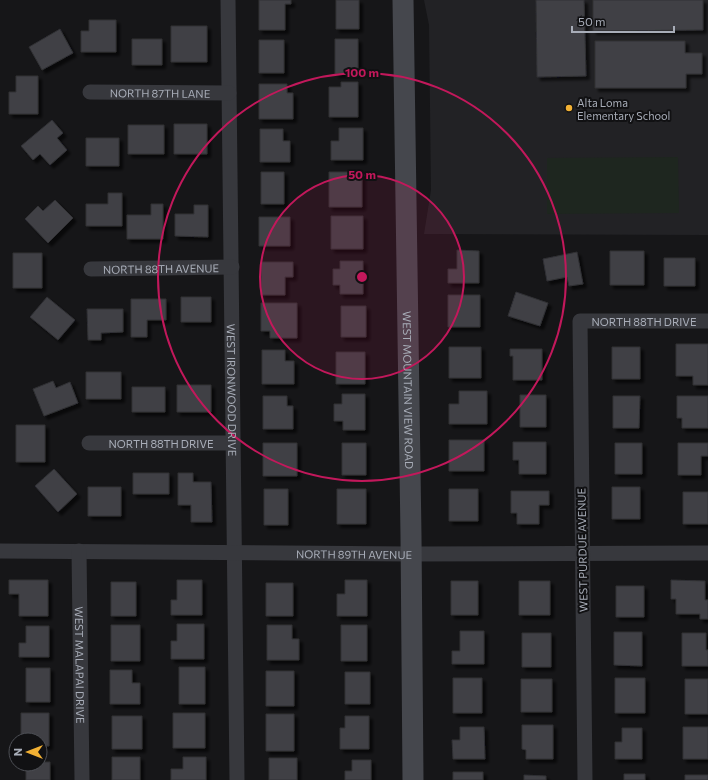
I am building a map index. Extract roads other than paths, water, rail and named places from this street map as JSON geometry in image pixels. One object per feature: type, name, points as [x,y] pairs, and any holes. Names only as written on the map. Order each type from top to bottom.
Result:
[{"type":"street","name":"WEST IRONWOOD DRIVE","points":[[228,0],[237,780]]},
{"type":"street","name":"WEST MOUNTAIN VIEW ROAD","points":[[403,0],[412,554],[413,780]]},
{"type":"street","name":"NORTH 87TH LANE","points":[[90,92],[230,93]]},
{"type":"street","name":"NORTH 88TH AVENUE","points":[[91,269],[232,267]]},
{"type":"street","name":"NORTH 88TH DRIVE","points":[[580,321],[708,321]]},
{"type":"street","name":"WEST PURDUE AVENUE","points":[[580,321],[585,780]]},
{"type":"street","name":"NORTH 88TH DRIVE","points":[[88,443],[233,442]]},
{"type":"street","name":"NORTH 89TH AVENUE","points":[[0,551],[412,554],[708,553]]},
{"type":"street","name":"WEST MALAPAI DRIVE","points":[[78,551],[82,780]]},
{"type":"place","name":"Alta Loma Elementary School","points":[[569,108]]}]
